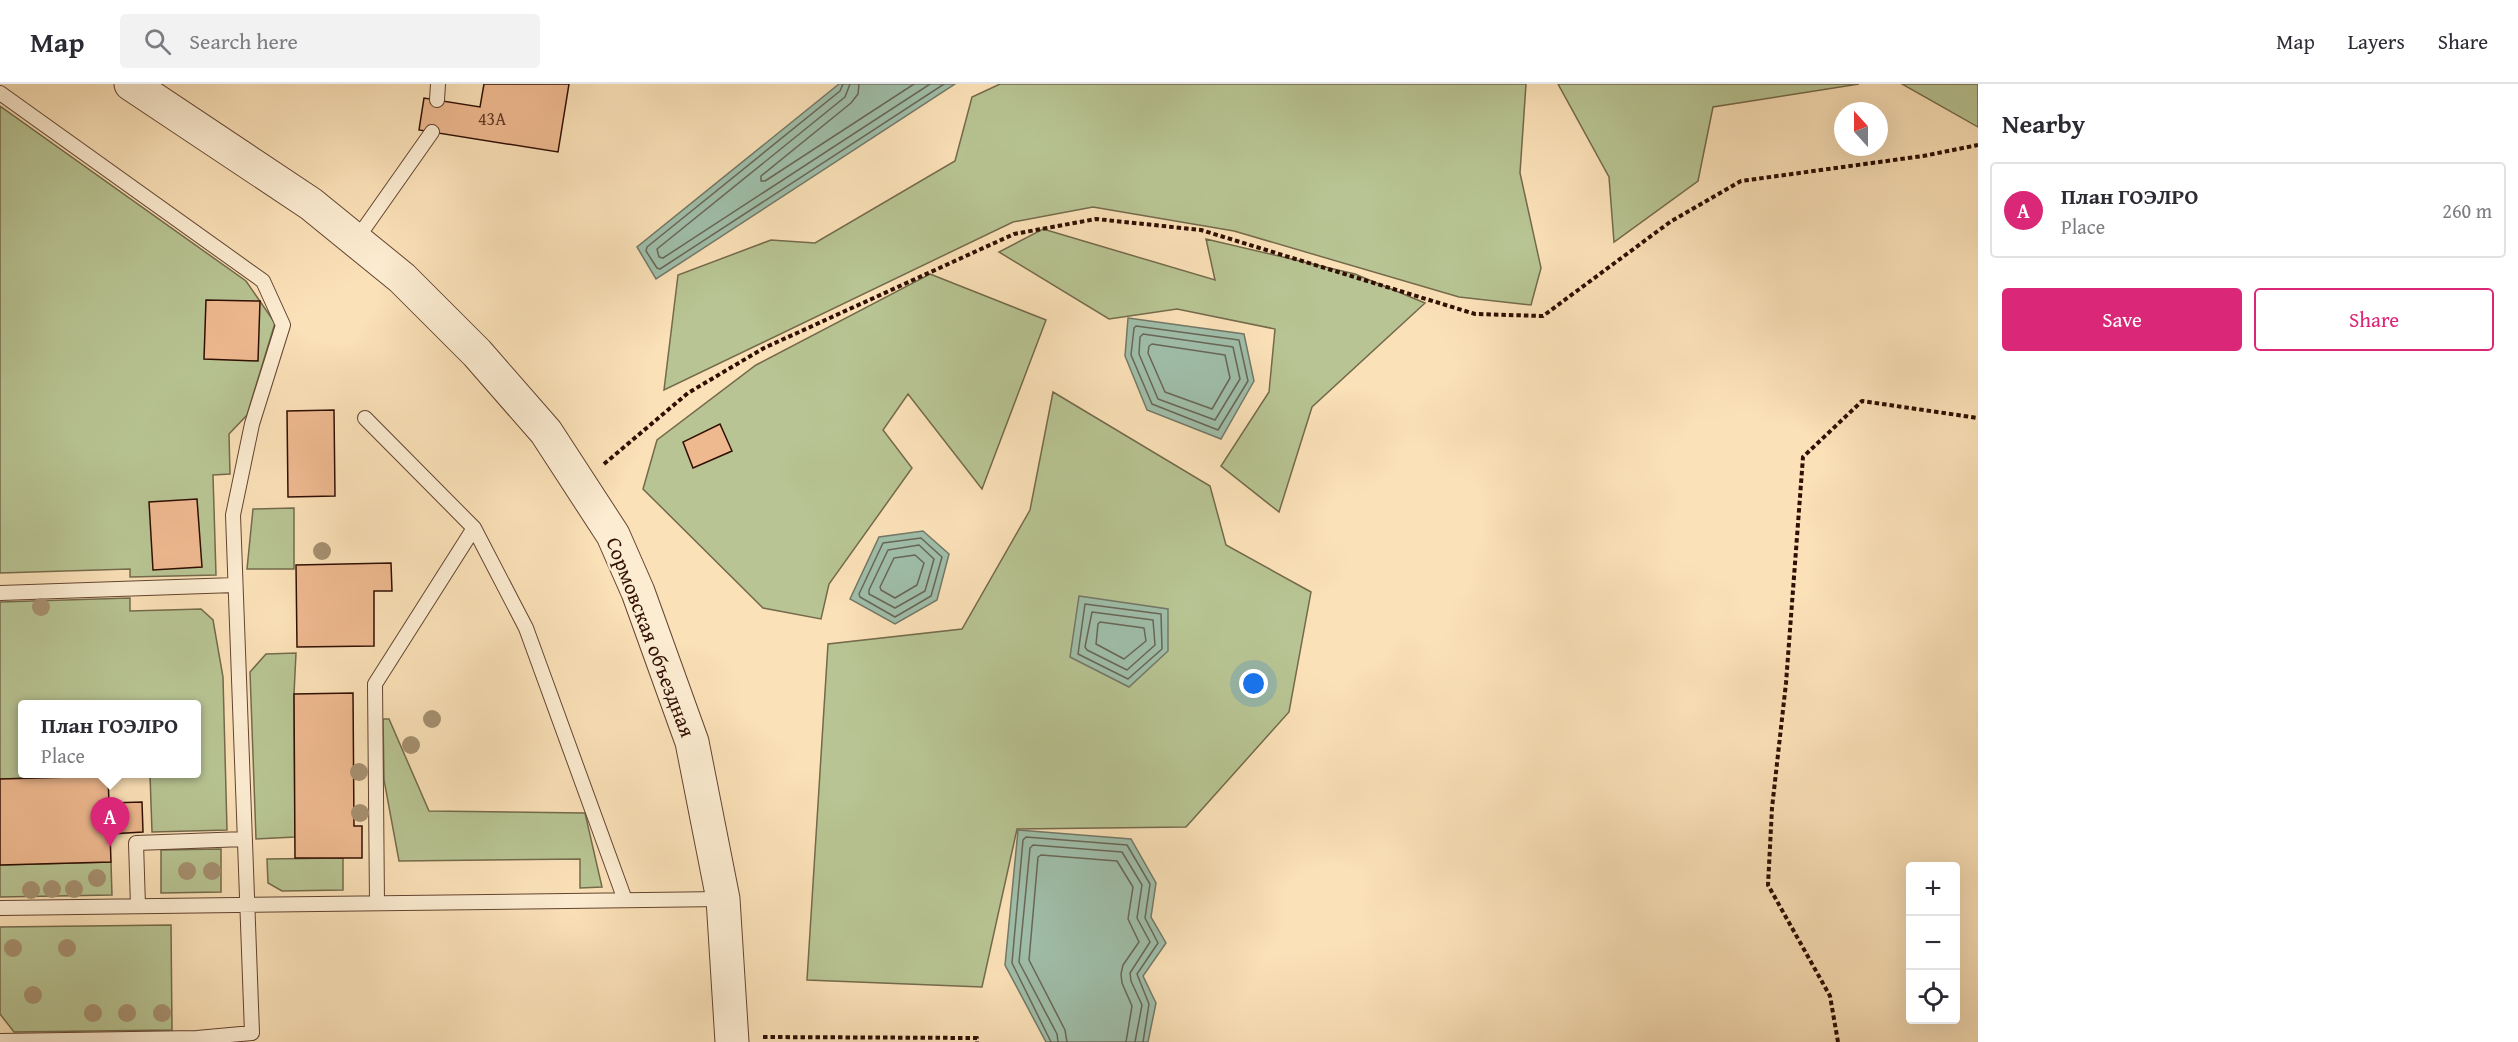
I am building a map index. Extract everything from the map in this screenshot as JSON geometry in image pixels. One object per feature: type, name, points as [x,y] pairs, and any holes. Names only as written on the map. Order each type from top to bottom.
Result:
[{"type":"street","name":"Сормовская объездная","points":[[131,84],[311,204],[402,278],[477,353],[546,432],[613,535],[634,582],[692,742],[723,899],[732,1040]]},
{"type":"lane","points":[[437,100],[438,84]]},
{"type":"lane","points":[[0,93],[263,281],[283,325],[252,424],[233,515],[252,1034],[197,1040],[0,1041]]},
{"type":"lane","points":[[356,240],[432,132]]},
{"type":"lane","points":[[365,418],[474,528],[526,628],[625,900]]},
{"type":"lane","points":[[377,903],[375,684],[474,528]]},
{"type":"lane","points":[[0,593],[235,585]]},
{"type":"lane","points":[[138,906],[136,843],[245,839]]},
{"type":"lane","points":[[0,908],[723,899]]},
{"type":"path","points":[[580,484],[688,393],[764,348],[1014,234],[1096,219],[1201,230],[1475,314],[1542,316],[1670,222],[1741,181],[1923,156],[1978,145]]},
{"type":"path","points":[[1838,1042],[1830,996],[1768,885],[1772,808],[1786,683],[1803,457],[1862,401],[1978,418]]},
{"type":"path","points":[[732,1040],[977,1038],[977,1042]]},
{"type":"shaded area","points":[[1000,84],[1526,84],[1520,173],[1541,268],[1531,305],[1459,297],[1234,231],[1093,207],[1013,222],[664,390],[678,275],[771,240],[815,243],[955,161],[972,97]]},
{"type":"shaded area","points":[[1558,84],[1859,84],[1713,107],[1698,181],[1614,242],[1609,177]]},
{"type":"shaded area","points":[[1902,84],[1978,84],[1978,127]]},
{"type":"shaded area","points":[[0,106],[246,281],[275,323],[247,415],[229,434],[230,474],[213,475],[216,575],[130,577],[130,569],[0,573]]},
{"type":"shaded area","points":[[1043,229],[1215,280],[1206,239],[1355,274],[1425,303],[1312,407],[1279,512],[1221,466],[1269,392],[1275,329],[1177,309],[1109,319],[999,252]]},
{"type":"shaded area","points":[[930,274],[1046,320],[982,489],[908,394],[883,430],[912,468],[829,584],[821,619],[763,608],[643,489],[657,440],[756,365]]},
{"type":"shaded area","points":[[1053,392],[1210,486],[1226,545],[1311,592],[1289,712],[1186,827],[1017,829],[982,987],[807,980],[828,644],[962,629],[1030,510]]},
{"type":"shaded area","points":[[294,508],[294,569],[247,569],[253,509]]},
{"type":"shaded area","points":[[130,598],[130,611],[201,609],[213,620],[223,677],[227,830],[152,832],[150,778],[201,778],[201,700],[18,700],[18,778],[38,778],[0,779],[0,602]]},
{"type":"shaded area","points":[[296,653],[295,837],[256,839],[250,672],[266,654]]},
{"type":"shaded area","points":[[383,719],[389,719],[429,811],[585,813],[602,887],[580,888],[580,859],[399,861],[384,780]]},
{"type":"shaded area","points":[[221,849],[221,892],[161,893],[161,850]]},
{"type":"shaded area","points":[[343,858],[343,890],[282,891],[268,883],[267,859]]},
{"type":"shaded area","points":[[111,862],[112,895],[0,897],[0,865]]},
{"type":"shaded area","points":[[171,925],[172,1030],[14,1032],[0,1014],[0,927]]},
{"type":"water","points":[[839,84],[955,84],[656,279],[637,247]]},
{"type":"water","points":[[1128,318],[1244,334],[1254,381],[1221,439],[1147,410],[1125,356]]},
{"type":"water","points":[[923,531],[949,554],[937,600],[895,624],[850,599],[879,537]]},
{"type":"water","points":[[1079,596],[1168,609],[1168,651],[1129,687],[1070,657]]},
{"type":"water","points":[[1018,830],[1131,839],[1156,883],[1151,917],[1166,943],[1143,976],[1156,1003],[1148,1042],[1046,1042],[1005,965]]},
{"type":"building","points":[[484,84],[569,84],[558,152],[419,130],[424,98],[480,107]]},
{"type":"building","points":[[206,300],[260,301],[258,361],[204,359]]},
{"type":"building","points":[[334,410],[335,496],[288,497],[287,411]]},
{"type":"building","points":[[720,424],[732,451],[693,468],[683,442]]},
{"type":"building","points":[[197,499],[202,567],[153,570],[149,502]]},
{"type":"building","points":[[391,563],[392,591],[374,591],[374,646],[297,647],[296,565]]},
{"type":"building","points":[[353,693],[354,826],[362,826],[362,858],[295,858],[294,694]]},
{"type":"building","points":[[108,778],[109,803],[142,802],[143,832],[110,834],[111,862],[0,865],[0,779]]},
{"type":"place","name":"План ГОЭЛРО","points":[[110,847]]}]
